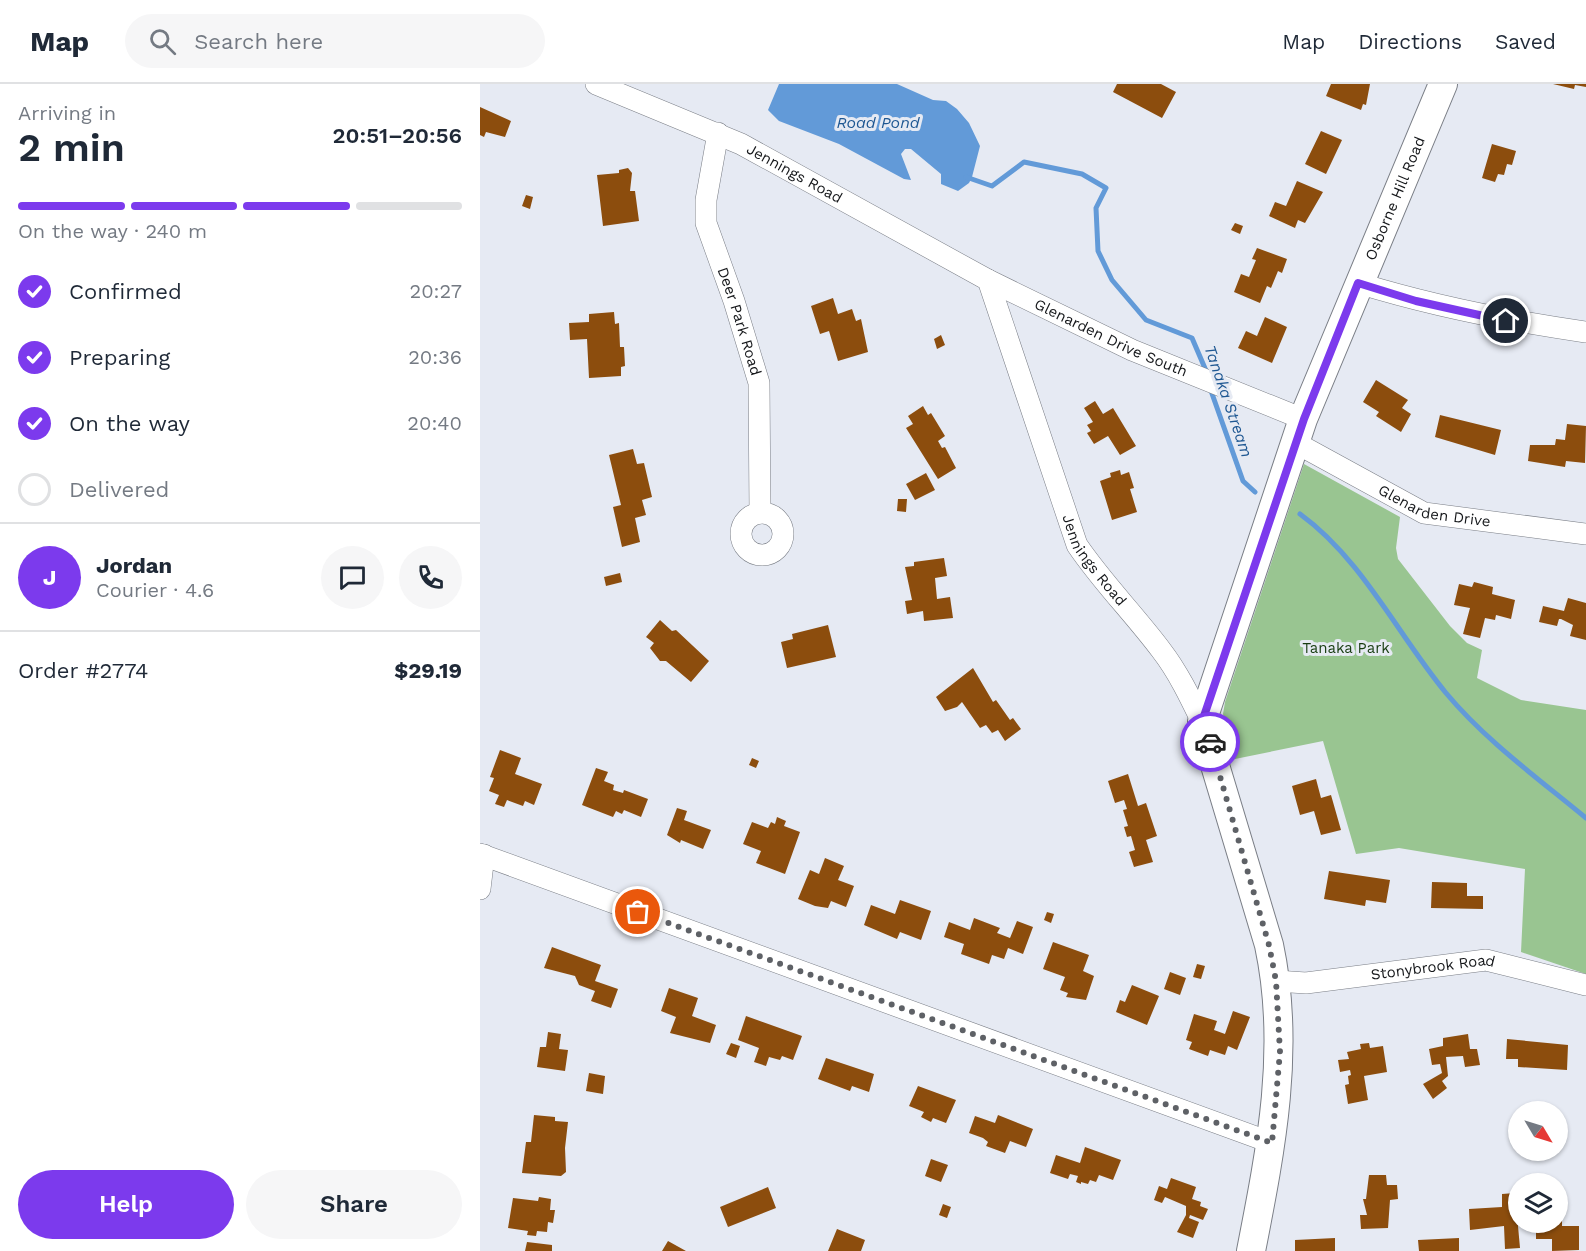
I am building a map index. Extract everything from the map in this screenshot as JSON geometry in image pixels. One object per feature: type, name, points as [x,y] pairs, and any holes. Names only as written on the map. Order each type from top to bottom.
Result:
[{"type":"street","name":"Jennings Road","points":[[596,84],[718,133],[948,256],[988,280],[1077,545],[1096,573],[1162,651],[1179,676],[1202,722],[1269,945],[1276,981],[1280,1052],[1272,1143],[1251,1251]]},
{"type":"street","name":"Osborne Hill Road","points":[[1202,722],[1300,431],[1358,283],[1443,84]]},
{"type":"street","name":"Deer Park Road","points":[[718,133],[705,200],[706,223],[734,301],[759,383],[760,513]]},
{"type":"street","name":"Glenarden Drive South","points":[[988,280],[1132,350],[1207,382],[1300,431]]},
{"type":"street","points":[[1358,283],[1416,301],[1494,319],[1586,332]]},
{"type":"street","name":"Glenarden Drive","points":[[1300,431],[1424,513],[1586,534]]},
{"type":"street","points":[[480,889],[482,854],[1272,1143]]},
{"type":"street","name":"Stonybrook Road","points":[[1276,981],[1306,983],[1486,960],[1586,985]]},
{"type":"green space","name":"Tanaka Park","points":[[1304,464],[1400,517],[1396,548],[1398,559],[1450,626],[1467,643],[1482,650],[1477,678],[1521,700],[1586,710],[1586,974],[1521,952],[1525,869],[1399,848],[1356,854],[1323,741],[1235,759],[1223,714],[1225,702]]},
{"type":"water","name":"Road Pond","points":[[779,84],[897,84],[933,100],[946,101],[957,109],[969,123],[980,146],[969,183],[958,191],[941,184],[941,174],[911,149],[905,149],[901,154],[911,180],[904,179],[839,144],[779,121],[768,110]]},
{"type":"building","points":[[1117,84],[1161,84],[1176,92],[1162,118],[1113,92]]},
{"type":"building","points":[[1331,84],[1370,84],[1366,105],[1363,104],[1361,110],[1326,96]]},
{"type":"building","points":[[1553,84],[1586,84],[1586,87],[1575,85],[1574,89]]},
{"type":"building","points":[[480,107],[511,121],[505,137],[486,132],[484,137],[480,135]]},
{"type":"building","points":[[1321,131],[1342,140],[1326,174],[1305,164]]},
{"type":"building","points":[[1492,144],[1516,151],[1512,165],[1507,164],[1504,175],[1498,174],[1495,182],[1482,178]]},
{"type":"building","points":[[628,168],[632,173],[630,191],[635,191],[639,221],[603,226],[597,175],[619,173],[619,170]]},
{"type":"building","points":[[1297,181],[1323,192],[1305,223],[1298,220],[1295,228],[1269,216],[1275,202],[1286,206]]},
{"type":"building","points":[[526,195],[533,197],[530,209],[522,206]]},
{"type":"building","points":[[1235,223],[1243,226],[1240,234],[1231,230]]},
{"type":"building","points":[[1257,248],[1287,259],[1282,273],[1278,271],[1271,288],[1267,286],[1260,303],[1234,292],[1241,274],[1249,277],[1256,260],[1252,259]]},
{"type":"building","points":[[833,298],[838,314],[852,309],[856,321],[861,319],[868,352],[838,361],[829,331],[820,334],[811,306]]},
{"type":"building","points":[[614,312],[615,324],[619,323],[620,347],[624,347],[625,366],[621,367],[621,376],[589,378],[587,339],[570,340],[569,323],[589,322],[589,314]]},
{"type":"building","points":[[1265,317],[1287,327],[1272,363],[1238,348],[1246,331],[1257,336]]},
{"type":"building","points":[[941,335],[945,345],[937,349],[934,339]]},
{"type":"building","points":[[1376,380],[1408,400],[1402,408],[1411,414],[1401,432],[1376,416],[1379,412],[1363,402]]},
{"type":"building","points":[[1095,401],[1103,414],[1113,408],[1136,446],[1120,455],[1108,436],[1094,444],[1087,433],[1091,431],[1087,425],[1093,422],[1084,408]]},
{"type":"building","points":[[923,406],[928,415],[931,413],[945,436],[938,441],[942,448],[945,447],[956,468],[938,479],[906,428],[913,424],[908,416]]},
{"type":"building","points":[[1440,415],[1501,430],[1495,455],[1435,437]]},
{"type":"building","points":[[1567,424],[1586,426],[1585,463],[1566,461],[1565,467],[1528,461],[1530,445],[1555,445],[1556,439],[1565,440]]},
{"type":"building","points":[[633,449],[637,464],[644,463],[652,497],[642,500],[646,515],[635,518],[640,542],[622,547],[613,507],[621,505],[609,455]]},
{"type":"building","points":[[1120,470],[1121,475],[1129,472],[1134,488],[1130,489],[1137,512],[1112,520],[1100,481],[1111,477],[1110,473]]},
{"type":"building","points":[[926,473],[935,490],[915,500],[906,484]]},
{"type":"building","points":[[898,499],[907,499],[906,512],[897,511]]},
{"type":"building","points":[[944,558],[947,576],[935,578],[937,599],[950,597],[953,618],[924,621],[923,611],[907,614],[905,601],[912,600],[905,567],[914,566],[914,562]]},
{"type":"building","points":[[620,573],[622,582],[606,586],[604,577]]},
{"type":"building","points":[[1474,582],[1493,587],[1492,594],[1515,600],[1511,619],[1496,615],[1495,620],[1485,618],[1480,638],[1463,634],[1470,608],[1454,605],[1459,584],[1472,587]]},
{"type":"building","points":[[1568,598],[1586,603],[1586,640],[1570,636],[1573,625],[1561,619],[1557,626],[1539,622],[1543,606],[1564,611]]},
{"type":"building","points":[[660,620],[672,631],[676,630],[709,661],[691,682],[666,661],[660,661],[650,648],[654,643],[646,637]]},
{"type":"building","points":[[828,625],[836,657],[787,668],[781,642],[793,639],[792,634]]},
{"type":"building","points":[[973,668],[993,702],[996,700],[1010,720],[1013,718],[1021,729],[1005,741],[998,730],[992,733],[986,725],[980,728],[962,702],[957,707],[945,711],[936,697]]},
{"type":"building","points":[[500,750],[521,758],[515,774],[542,784],[534,805],[525,801],[523,806],[507,800],[504,807],[495,804],[499,795],[489,791],[494,778],[490,777]]},
{"type":"building","points":[[752,758],[759,761],[756,768],[749,765]]},
{"type":"building","points":[[596,768],[608,772],[604,781],[614,785],[613,790],[623,793],[624,790],[648,799],[641,817],[624,810],[622,814],[616,811],[613,817],[582,805]]},
{"type":"building","points":[[1128,774],[1138,806],[1146,803],[1157,836],[1146,840],[1153,862],[1134,867],[1129,852],[1135,850],[1131,836],[1127,837],[1124,827],[1128,826],[1123,810],[1127,809],[1124,800],[1115,803],[1108,781]]},
{"type":"building","points":[[1316,779],[1321,798],[1331,795],[1341,830],[1321,835],[1314,811],[1300,815],[1292,786]]},
{"type":"building","points":[[677,808],[687,811],[684,820],[711,830],[703,849],[681,840],[680,843],[667,835]]},
{"type":"building","points":[[777,817],[786,821],[784,826],[800,832],[785,874],[756,863],[761,851],[743,844],[752,822],[768,828],[771,822],[775,824]]},
{"type":"building","points":[[825,858],[844,866],[838,880],[854,886],[846,907],[831,901],[828,908],[815,906],[798,899],[810,870],[819,874]]},
{"type":"building","points":[[1329,871],[1390,880],[1386,903],[1366,900],[1365,906],[1324,899]]},
{"type":"building","points":[[1432,882],[1467,883],[1467,896],[1483,896],[1483,909],[1431,908]]},
{"type":"building","points":[[900,900],[931,911],[921,940],[900,932],[897,939],[864,925],[871,905],[895,914]]},
{"type":"building","points":[[1047,912],[1054,914],[1051,923],[1044,920]]},
{"type":"building","points":[[974,918],[1000,928],[997,933],[1010,938],[1017,921],[1033,927],[1023,954],[1008,948],[1004,959],[992,955],[989,964],[961,954],[964,944],[944,937],[949,922],[970,930]]},
{"type":"building","points":[[1053,942],[1089,955],[1083,971],[1094,976],[1086,1000],[1066,997],[1068,993],[1060,990],[1065,977],[1043,969]]},
{"type":"building","points":[[552,947],[601,965],[595,981],[618,989],[611,1008],[591,1001],[595,991],[579,985],[575,976],[544,968]]},
{"type":"building","points":[[1197,964],[1205,966],[1201,979],[1193,977]]},
{"type":"building","points":[[1170,972],[1186,978],[1180,995],[1164,989]]},
{"type":"building","points":[[1132,985],[1159,996],[1147,1025],[1116,1012],[1120,1000],[1125,1002]]},
{"type":"building","points":[[669,988],[698,998],[692,1016],[716,1025],[710,1043],[670,1033],[676,1017],[661,1011]]},
{"type":"building","points":[[1233,1011],[1250,1017],[1237,1050],[1228,1046],[1225,1055],[1210,1050],[1208,1056],[1189,1049],[1192,1042],[1186,1040],[1194,1014],[1217,1021],[1214,1030],[1225,1034]]},
{"type":"building","points":[[746,1016],[802,1036],[793,1060],[782,1056],[780,1060],[769,1057],[766,1066],[754,1062],[759,1048],[738,1040]]},
{"type":"building","points":[[548,1032],[561,1034],[559,1049],[568,1050],[565,1071],[537,1067],[540,1047],[546,1047]]},
{"type":"building","points":[[1468,1034],[1470,1049],[1477,1049],[1480,1065],[1465,1067],[1463,1056],[1446,1057],[1448,1076],[1442,1081],[1447,1088],[1433,1099],[1423,1084],[1442,1073],[1440,1064],[1432,1065],[1429,1049],[1443,1046],[1443,1038]]},
{"type":"building","points":[[1507,1039],[1568,1045],[1567,1070],[1518,1067],[1518,1059],[1506,1059]]},
{"type":"building","points":[[731,1043],[740,1046],[736,1058],[726,1054]]},
{"type":"building","points":[[1369,1043],[1370,1048],[1383,1046],[1387,1072],[1364,1076],[1368,1100],[1348,1104],[1345,1085],[1349,1084],[1350,1070],[1340,1072],[1338,1060],[1349,1059],[1347,1052],[1361,1049],[1360,1044]]},
{"type":"building","points":[[826,1058],[874,1074],[869,1092],[852,1086],[850,1091],[818,1079]]},
{"type":"building","points":[[589,1073],[605,1076],[603,1094],[586,1091]]},
{"type":"building","points":[[918,1086],[956,1100],[946,1123],[933,1118],[931,1122],[921,1117],[924,1112],[909,1106]]},
{"type":"building","points":[[534,1115],[555,1117],[555,1121],[568,1122],[565,1148],[566,1172],[561,1176],[522,1173],[526,1142],[531,1142]]},
{"type":"building","points":[[998,1115],[1033,1129],[1026,1147],[1010,1141],[1005,1153],[986,1146],[988,1142],[983,1138],[969,1133],[975,1116],[995,1123]]},
{"type":"building","points":[[1085,1147],[1121,1160],[1113,1180],[1099,1175],[1096,1182],[1090,1180],[1088,1184],[1081,1182],[1081,1184],[1076,1182],[1078,1176],[1070,1174],[1068,1179],[1050,1173],[1056,1155],[1080,1163]]},
{"type":"building","points":[[931,1159],[948,1165],[941,1182],[925,1176]]},
{"type":"building","points":[[1369,1175],[1386,1175],[1387,1185],[1397,1185],[1398,1199],[1390,1200],[1388,1228],[1361,1229],[1360,1215],[1367,1215],[1363,1199],[1366,1199]]},
{"type":"building","points":[[1171,1178],[1196,1187],[1192,1199],[1201,1202],[1200,1206],[1208,1209],[1203,1220],[1190,1215],[1189,1218],[1199,1222],[1193,1238],[1177,1232],[1186,1215],[1186,1206],[1165,1197],[1162,1203],[1154,1200],[1159,1186],[1167,1189]]},
{"type":"building","points":[[768,1187],[776,1208],[728,1227],[720,1207]]},
{"type":"building","points":[[1502,1194],[1508,1194],[1508,1233],[1519,1233],[1520,1248],[1505,1249],[1504,1226],[1470,1230],[1469,1209],[1502,1207]]},
{"type":"building","points":[[539,1197],[551,1199],[550,1210],[555,1210],[553,1223],[548,1222],[547,1232],[537,1231],[536,1236],[527,1235],[528,1231],[508,1228],[513,1198],[538,1201]]},
{"type":"building","points":[[943,1204],[951,1207],[947,1218],[939,1215]]},
{"type":"building","points":[[1568,1226],[1579,1226],[1579,1250],[1552,1251],[1552,1239],[1536,1239],[1536,1233],[1568,1233]]},
{"type":"building","points":[[837,1229],[865,1240],[861,1251],[828,1251]]},
{"type":"building","points":[[1335,1238],[1335,1251],[1295,1251],[1295,1240]]},
{"type":"building","points":[[1459,1238],[1459,1251],[1419,1251],[1418,1240]]},
{"type":"building","points":[[668,1241],[686,1251],[662,1251]]},
{"type":"building","points":[[527,1242],[552,1245],[552,1251],[525,1251]]},
{"type":"waterway","name":"Tanaka Stream","points":[[966,177],[992,186],[1024,162],[1082,174],[1106,188],[1096,208],[1098,251],[1112,280],[1146,320],[1192,338],[1207,373]]},
{"type":"waterway","name":"Tanaka Stream","points":[[1210,388],[1243,481],[1255,492]]},
{"type":"waterway","name":"Tanaka Stream","points":[[1300,514],[1322,532],[1361,575],[1428,671],[1462,711],[1513,759],[1586,818]]},
{"type":"way so far","points":[[638,912],[1272,1143],[1280,1052],[1276,981],[1269,945],[1210,742]]},
{"type":"route","points":[[1210,742],[1202,722],[1304,419],[1358,283],[1416,301],[1506,321]]}]
